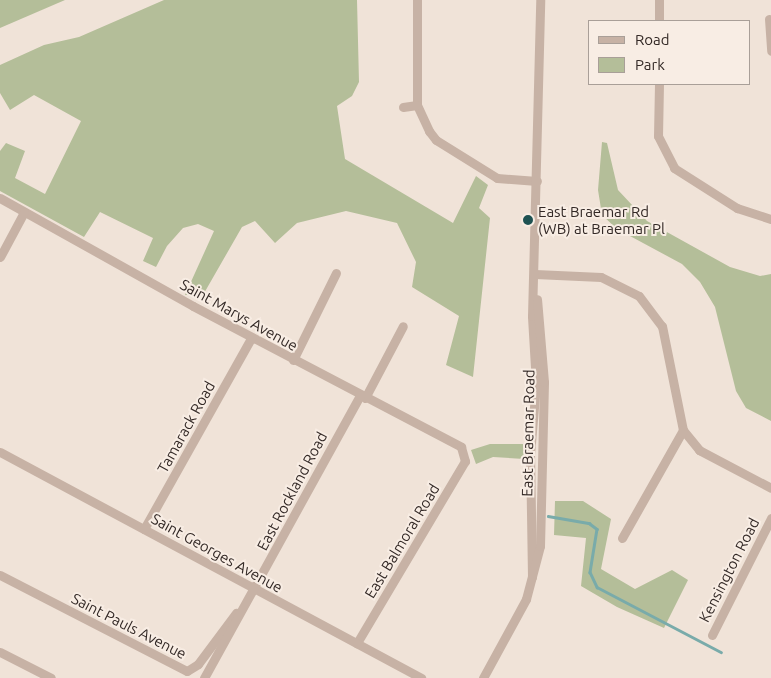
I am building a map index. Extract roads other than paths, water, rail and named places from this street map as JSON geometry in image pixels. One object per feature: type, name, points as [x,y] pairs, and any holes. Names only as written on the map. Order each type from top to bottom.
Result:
[{"type":"street","points":[[417,0],[417,104],[436,140],[497,178],[537,181]]},
{"type":"street","name":"East Braemar Road","points":[[483,678],[521,612],[532,577],[530,455],[536,384],[532,316],[535,289],[540,0]]},
{"type":"street","points":[[659,20],[660,0]]},
{"type":"street","points":[[769,19],[771,51]]},
{"type":"street","points":[[659,85],[658,136],[674,168],[737,208],[771,219]]},
{"type":"street","points":[[403,107],[417,104]]},
{"type":"street","name":"Saint Marys Avenue","points":[[0,198],[292,360],[362,397],[454,440],[465,452]]},
{"type":"street","points":[[0,257],[24,212]]},
{"type":"street","points":[[292,360],[336,273]]},
{"type":"street","points":[[535,274],[601,278],[640,296],[662,326],[683,430],[699,450],[771,488]]},
{"type":"street","name":"East Rockland Road","points":[[204,678],[403,326]]},
{"type":"street","name":"Tamarack Road","points":[[144,529],[251,338]]},
{"type":"street","points":[[622,538],[683,430]]},
{"type":"street","name":"Saint Georges Avenue","points":[[0,452],[144,529],[252,594],[358,643],[422,678]]},
{"type":"street","name":"East Balmoral Road","points":[[358,643],[402,563],[438,509],[465,461],[465,452]]},
{"type":"street","name":"Kensington Road","points":[[712,635],[771,518]]},
{"type":"street","name":"Saint Pauls Avenue","points":[[0,575],[187,671],[198,664],[252,594]]},
{"type":"street","points":[[0,652],[51,678]]},
{"type":"waterway","points":[[548,516],[589,523],[597,529],[590,572],[597,587],[721,652]]},
{"type":"place","name":"East Braemar Rd (WB) at Braemar Pl","points":[[528,220]]}]
